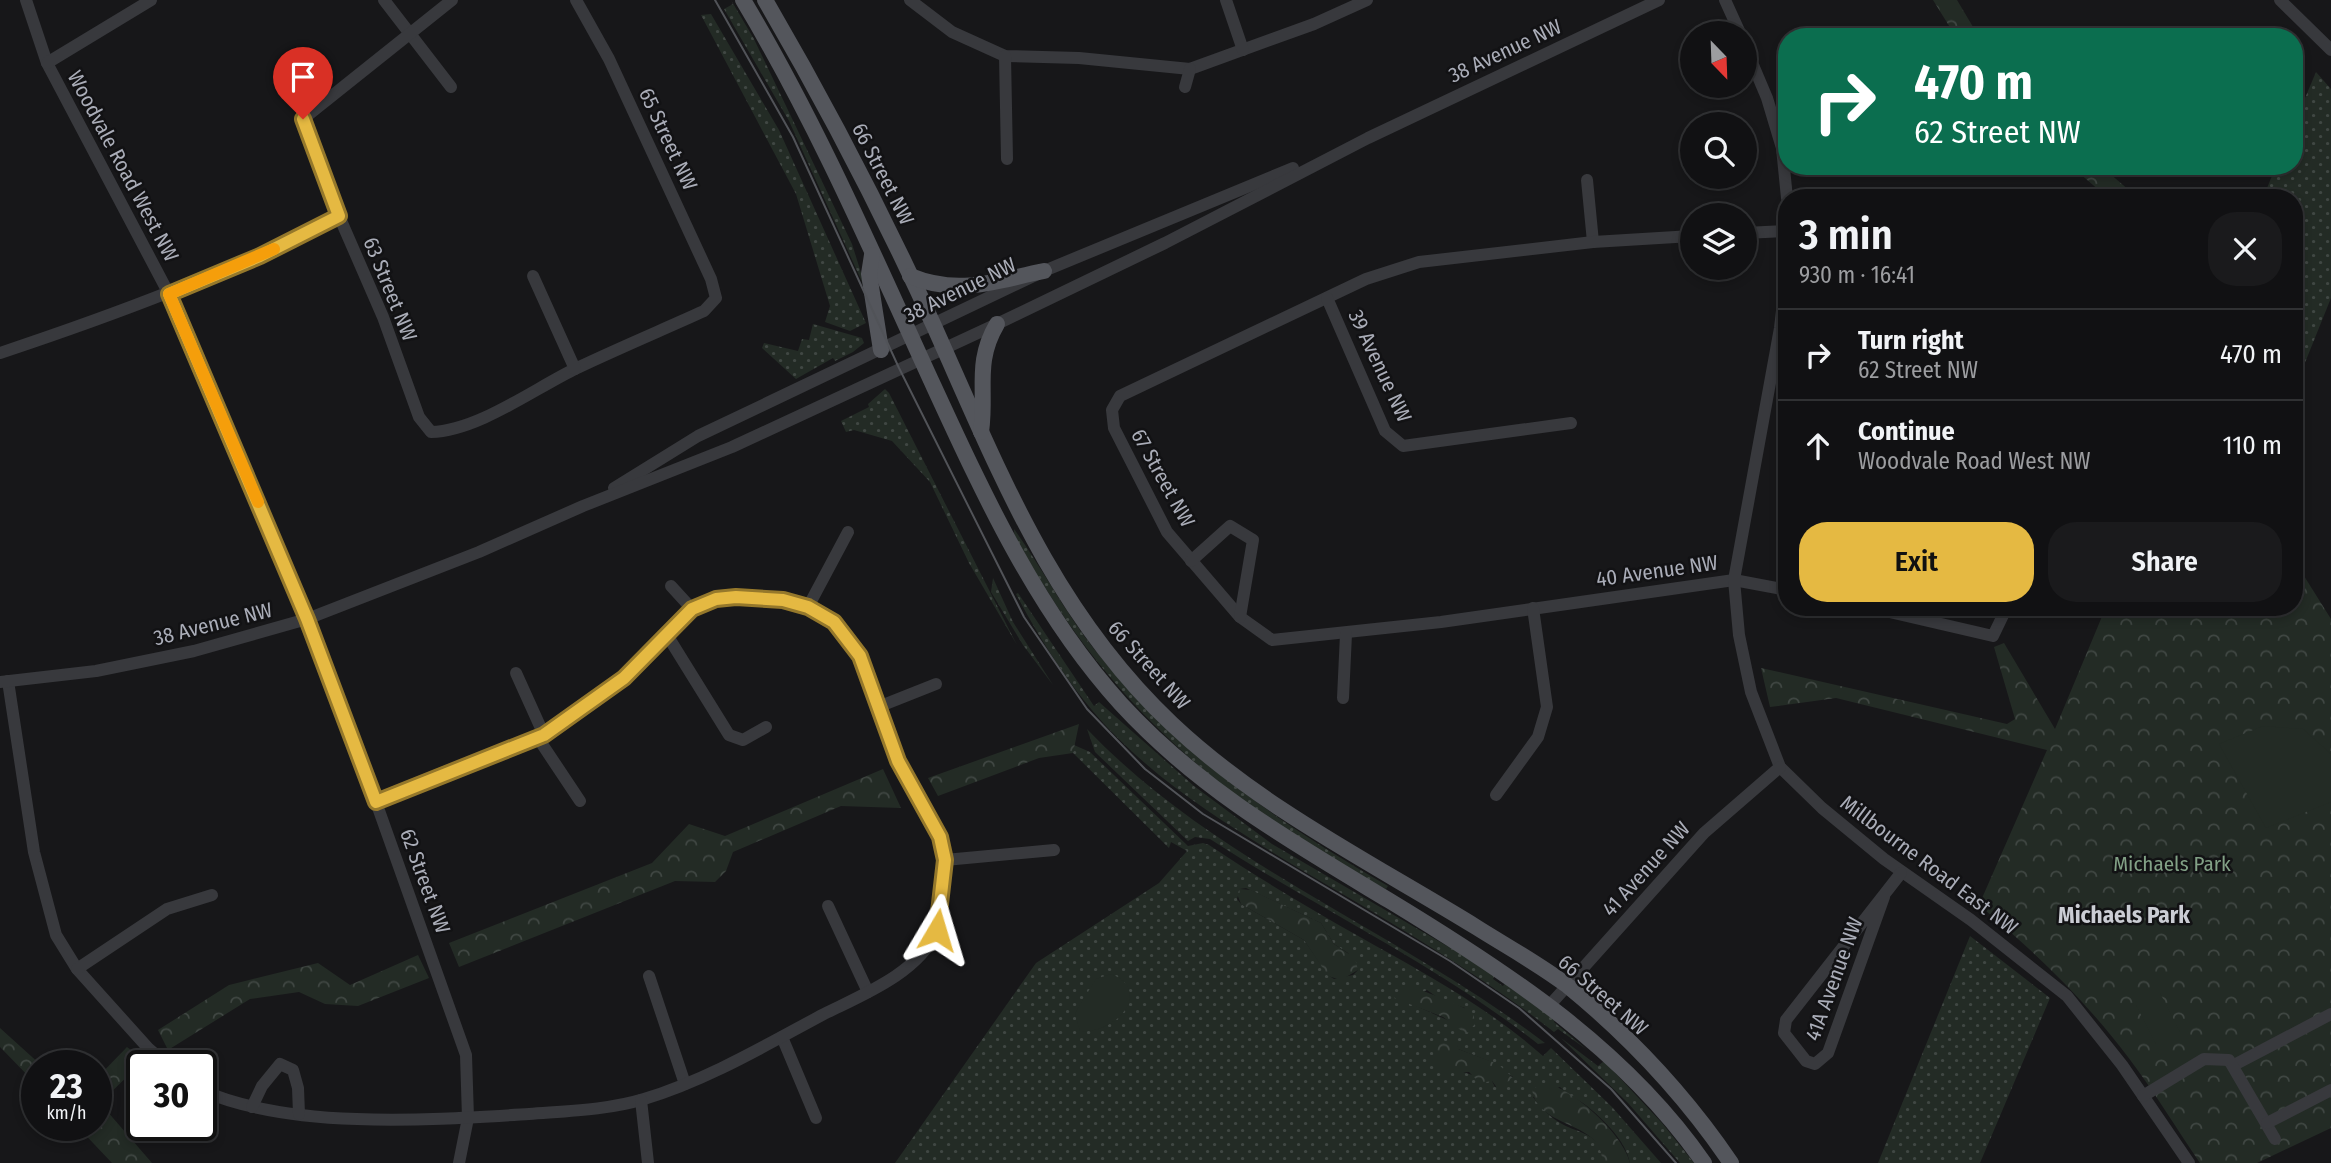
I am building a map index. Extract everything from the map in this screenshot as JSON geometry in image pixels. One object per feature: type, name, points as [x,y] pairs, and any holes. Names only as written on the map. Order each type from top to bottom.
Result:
[{"type":"main road","name":"66 Street NW","points":[[743,0],[794,92],[1010,545],[1067,633],[1122,705],[1220,794],[1273,832],[1443,934],[1549,1006],[1606,1050],[1640,1084],[1704,1163]]},
{"type":"main road","name":"66 Street NW","points":[[765,0],[834,123],[910,276],[1027,531],[1070,604],[1105,651],[1170,722],[1248,787],[1567,986],[1651,1066],[1705,1125],[1731,1163]]},
{"type":"main road","points":[[872,253],[869,274],[881,350]]},
{"type":"main road","points":[[910,276],[939,287],[956,288],[1044,271]]},
{"type":"main road","points":[[981,432],[986,401],[983,351],[997,324]]},
{"type":"street","name":"Woodvale Road West NW","points":[[26,0],[47,63],[169,294],[307,619]]},
{"type":"street","points":[[47,63],[152,0]]},
{"type":"street","points":[[384,0],[451,88]]},
{"type":"street","points":[[410,34],[452,0]]},
{"type":"street","name":"65 Street NW","points":[[575,369],[704,311],[716,298],[711,279],[609,59],[576,0]]},
{"type":"street","points":[[910,0],[952,32],[1005,56],[1079,58],[1190,69],[1314,24],[1367,0]]},
{"type":"street","points":[[1226,0],[1243,50]]},
{"type":"street","name":"38 Avenue NW","points":[[4,681],[96,671],[194,651],[307,619],[479,552],[583,506],[733,447],[997,324],[1165,243],[1368,138],[1659,0]]},
{"type":"street","points":[[1725,0],[1735,21]]},
{"type":"street","points":[[2280,0],[2331,50]]},
{"type":"street","name":"63 Street NW","points":[[410,34],[303,119],[339,216],[383,317],[419,417],[431,432],[448,431],[514,402],[575,369]]},
{"type":"street","points":[[1005,56],[1007,159]]},
{"type":"street","points":[[1185,87],[1190,69]]},
{"type":"street","points":[[1757,74],[1778,135]]},
{"type":"street","name":"38 Avenue NW","points":[[583,506],[698,436],[1044,271],[1368,138]]},
{"type":"street","points":[[1587,180],[1593,242]]},
{"type":"street","points":[[0,353],[169,294],[260,256],[339,216]]},
{"type":"street","points":[[1757,232],[1778,231]]},
{"type":"street","name":"39 Avenue NW","points":[[1112,410],[1120,396],[1366,279],[1419,262],[1593,242],[1680,237]]},
{"type":"street","points":[[533,276],[575,369]]},
{"type":"street","name":"39 Avenue NW","points":[[1327,298],[1385,431],[1404,446],[1571,423]]},
{"type":"street","name":"Millbourne Road East NW","points":[[1778,339],[1734,580],[1739,635],[1751,692],[1780,767],[1822,808],[1902,873],[1971,920],[2067,996],[2143,1096],[2189,1163]]},
{"type":"street","name":"67 Street NW","points":[[1112,410],[1114,428],[1167,532],[1240,617],[1254,629]]},
{"type":"street","name":"67 Street NW","points":[[1191,561],[1230,526],[1253,540],[1240,617]]},
{"type":"street","points":[[808,607],[848,533]]},
{"type":"street","name":"40 Avenue NW","points":[[1254,629],[1265,638],[1279,640],[1346,634],[1734,580],[1778,588]]},
{"type":"street","points":[[671,586],[692,609]]},
{"type":"street","points":[[217,1095],[252,1107],[299,1114],[468,1118],[569,1111],[641,1100],[685,1084],[868,992],[905,968],[925,949],[937,930],[945,860],[940,837],[898,761],[860,656],[834,622],[808,607],[761,597],[716,599],[692,609],[624,678],[541,736],[376,802]]},
{"type":"street","points":[[1496,795],[1538,737],[1547,707],[1533,608]]},
{"type":"street","points":[[1907,616],[1993,636],[2003,616]]},
{"type":"street","name":"62 Street NW","points":[[307,619],[376,802],[466,1055],[468,1118],[459,1163]]},
{"type":"street","points":[[1343,698],[1346,634]]},
{"type":"street","points":[[667,635],[729,735],[743,740],[766,727]]},
{"type":"street","points":[[516,673],[541,736],[580,801]]},
{"type":"street","points":[[4,681],[34,852],[50,921],[77,969],[150,1050]]},
{"type":"street","points":[[878,707],[936,684]]},
{"type":"street","name":"41 Avenue NW","points":[[1549,1006],[1704,833],[1780,767]]},
{"type":"street","points":[[945,860],[1054,850]]},
{"type":"street","name":"41A Avenue NW","points":[[1884,897],[1828,1053],[1815,1064],[1806,1061],[1784,1033],[1786,1020],[1902,873]]},
{"type":"street","points":[[77,969],[167,909],[212,895]]},
{"type":"street","points":[[828,906],[868,992]]},
{"type":"street","points":[[649,976],[685,1084]]},
{"type":"street","points":[[2234,1065],[2331,1014]]},
{"type":"street","points":[[782,1037],[816,1118]]},
{"type":"street","points":[[2143,1096],[2204,1059],[2229,1060],[2275,1139]]},
{"type":"street","points":[[252,1107],[266,1080],[280,1065],[293,1070],[298,1088],[299,1114]]},
{"type":"street","points":[[2267,1123],[2331,1090]]},
{"type":"street","points":[[641,1100],[648,1163]]},
{"type":"green space","points":[[731,0],[754,39],[852,244],[868,295],[789,121],[724,9],[733,4]]},
{"type":"green space","points":[[1933,0],[1957,0],[1974,28],[1950,28]]},
{"type":"green space","points":[[711,14],[779,130],[866,323],[850,331],[825,322],[830,306],[796,194],[701,15]]},
{"type":"green space","points":[[2316,72],[2331,89],[2331,298],[2303,368],[2303,189],[2267,189],[2272,175],[2303,175],[2303,103]]},
{"type":"green space","points":[[2081,175],[2111,175],[2128,189],[2098,189]]},
{"type":"green space","points":[[813,324],[862,338],[864,343],[853,352],[835,361],[833,358],[796,379],[762,348],[764,343],[798,351],[802,339],[809,340]]},
{"type":"green space","points":[[885,389],[1017,645],[969,563],[930,482],[892,441],[854,430],[846,432],[841,421],[869,407],[868,404]]},
{"type":"green space","points":[[1014,529],[1094,649],[1159,721],[1229,782],[1306,836],[1388,886],[1386,889],[1285,831],[1193,761],[1150,721],[1075,633],[1025,556],[1017,542]]},
{"type":"green space","name":"Michaels Park","points":[[2303,574],[2331,619],[2331,1128],[2257,1163],[2200,1163],[2112,1036],[2039,958],[1979,905],[2047,750],[1836,698],[1770,707],[1761,668],[2007,724],[2015,719],[1994,647],[2004,643],[2055,729],[2102,616],[2303,616]]},
{"type":"green space","points":[[993,578],[1013,622],[1053,685],[1023,645],[991,592]]},
{"type":"green space","points":[[1018,593],[1094,706],[1099,702],[1194,786],[1272,844],[1495,974],[1493,979],[1503,986],[1506,982],[1556,1019],[1554,1022],[1586,1049],[1558,1029],[1554,1032],[1494,988],[1432,948],[1234,828],[1166,780],[1124,744],[1092,710],[1039,635],[1016,594]]},
{"type":"green space","points":[[1079,724],[1073,753],[1039,758],[938,796],[928,778]]},
{"type":"green space","points":[[2263,726],[2303,729],[2331,754],[2331,802],[2266,828],[2219,744]]},
{"type":"green space","points":[[1087,729],[1138,777],[1192,819],[1309,895],[1430,966],[1545,1043],[1538,1044],[1418,962],[1210,839],[1195,837],[1188,841],[1095,752]]},
{"type":"green space","points":[[1074,745],[1090,752],[1188,846],[1203,843],[1209,845],[1303,904],[1455,992],[1522,1038],[1543,1056],[1551,1048],[1612,1107],[1661,1163],[1630,1163],[1624,1147],[1607,1124],[1560,1087],[1533,1097],[1558,1122],[1590,1136],[1599,1146],[1602,1163],[895,1163],[1036,963],[1159,883],[1187,851],[1171,842],[1169,848],[1073,753]],"holes":[[[1246,888],[1321,923],[1334,944],[1348,953],[1358,970],[1353,975],[1334,979],[1328,975],[1304,940],[1241,904],[1237,899],[1240,889]],[[1427,990],[1441,1000],[1465,1008],[1466,1033],[1454,1023],[1405,1001]],[[1458,1049],[1489,1061],[1513,1077],[1495,1087],[1492,1081],[1463,1072]]]},
{"type":"green space","points":[[883,769],[901,808],[841,806],[733,852],[726,871],[715,882],[675,881],[459,967],[449,943],[652,863],[689,824],[725,836]]},
{"type":"green space","points":[[1240,889],[1251,890],[1321,923],[1334,944],[1355,958],[1358,970],[1341,980],[1328,976],[1304,940],[1241,904],[1237,894]]},
{"type":"green space","points":[[1970,936],[2050,998],[1980,1163],[1878,1163]]},
{"type":"green space","points":[[418,955],[429,978],[358,1006],[325,1004],[299,992],[250,999],[168,1050],[158,1030],[229,985],[318,963],[350,985]]},
{"type":"green space","points":[[1111,974],[1123,981],[1129,990],[1126,1009],[1107,1025],[1080,1031],[1075,1014],[1078,1008],[1096,979]]},
{"type":"green space","points":[[1408,987],[1468,1010],[1473,1014],[1475,1024],[1466,1034],[1443,1017],[1394,998],[1400,989]]},
{"type":"green space","points":[[2160,993],[2180,1032],[2156,1044],[2136,1005]]},
{"type":"green space","points":[[0,1028],[24,1050],[21,1050],[21,1069],[0,1047]]},
{"type":"green space","points":[[1561,1038],[1598,1066],[1604,1061],[1662,1123],[1694,1163],[1680,1163],[1628,1103]]},
{"type":"green space","points":[[1438,1043],[1457,1044],[1458,1049],[1498,1064],[1513,1078],[1498,1089],[1492,1081],[1480,1083],[1469,1072],[1447,1073],[1435,1062],[1433,1049]]},
{"type":"green space","points":[[127,1047],[131,1050],[126,1050],[126,1078],[112,1091],[112,1062]]},
{"type":"green space","points":[[1545,1083],[1569,1094],[1596,1114],[1618,1139],[1630,1163],[1602,1163],[1600,1149],[1593,1139],[1545,1112],[1532,1089]]},
{"type":"green space","points":[[112,1117],[126,1133],[126,1141],[133,1141],[152,1163],[112,1163],[91,1141],[112,1141]]},
{"type":"tram line","points":[[715,0],[793,137],[899,368],[1024,617],[1087,709],[1145,769],[1203,814],[1450,961],[1519,1008],[1611,1089],[1676,1163]]},
{"type":"slow traffic","points":[[258,502],[169,294],[274,249]]},
{"type":"district","name":"Michaels Park","points":[[2124,915]]},
{"type":"route","points":[[303,119],[339,216],[260,256],[169,294],[307,619],[376,802],[544,735],[624,678],[692,609],[716,599],[736,597],[783,600],[808,607],[834,622],[860,656],[898,761],[940,837],[945,860],[937,930]]}]
